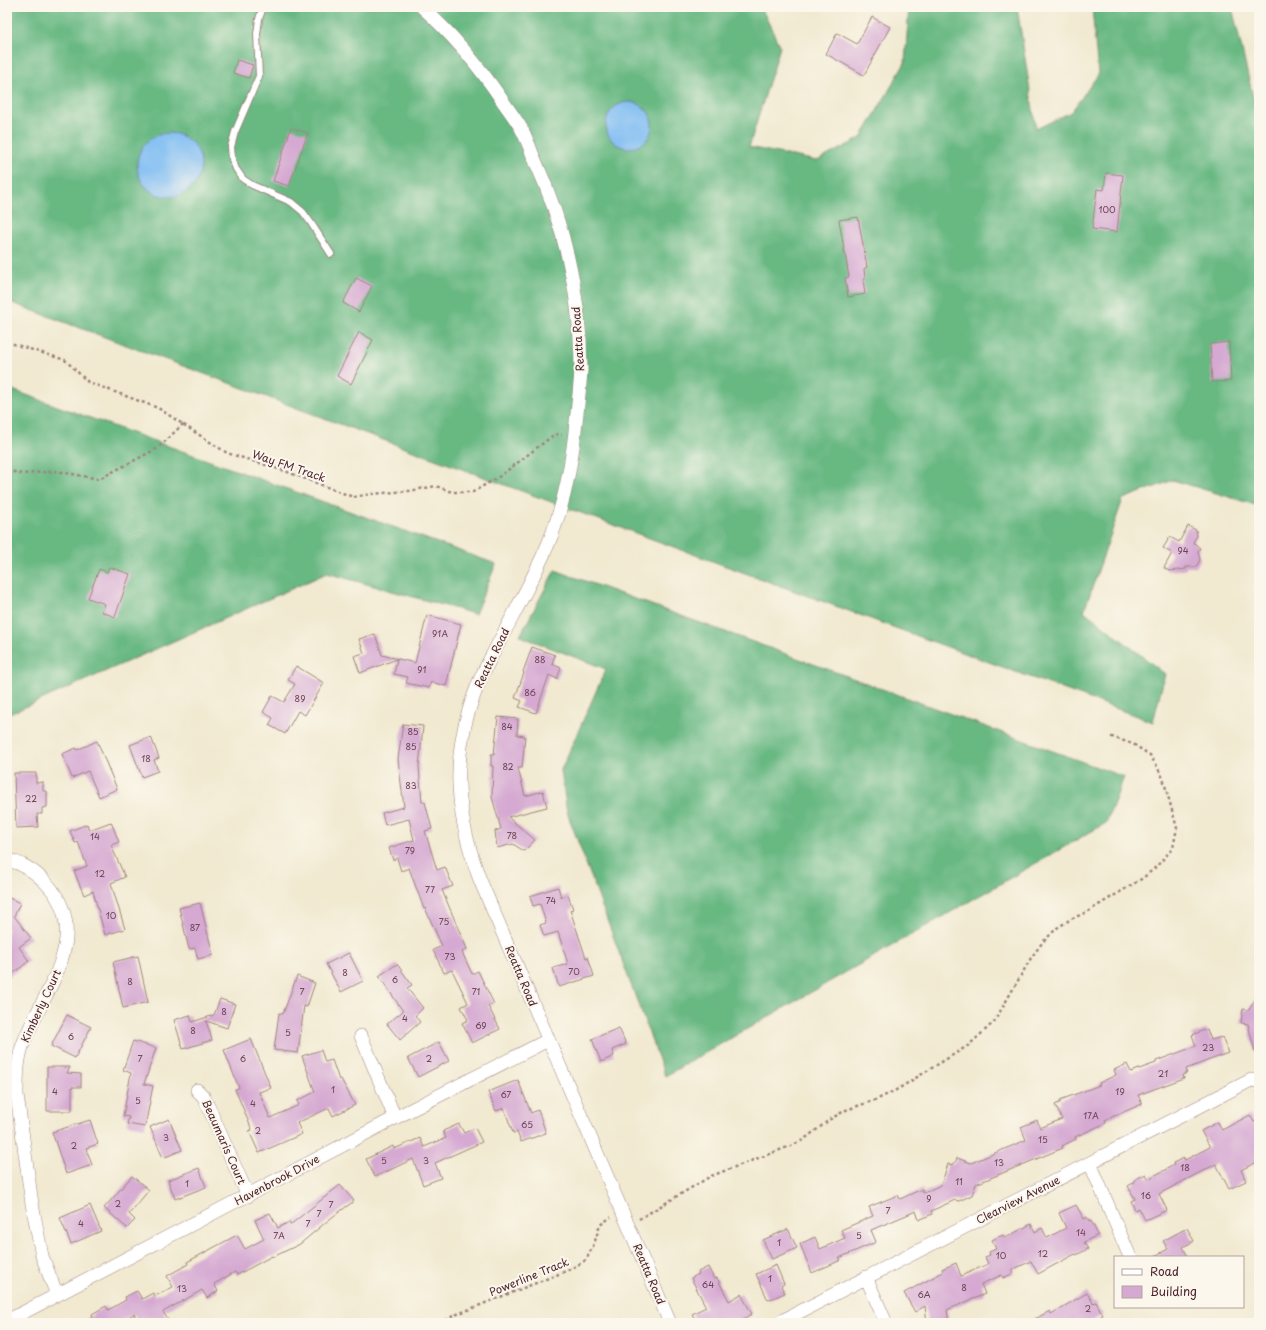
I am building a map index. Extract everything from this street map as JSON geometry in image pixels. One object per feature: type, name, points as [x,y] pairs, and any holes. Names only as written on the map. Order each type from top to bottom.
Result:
[{"type":"street","name":"Reatta Road","points":[[422,7],[467,54],[492,85],[520,127],[540,170],[558,218],[571,269],[578,322],[581,370],[575,436],[563,504],[552,535],[534,576],[480,679],[466,715],[460,752],[458,789],[462,821],[470,852],[480,880],[670,1323]]},
{"type":"street","name":"Kimberly Court","points":[[7,860],[24,866],[40,876],[52,890],[63,910],[66,928],[65,948],[58,971],[22,1046],[18,1061],[17,1078],[17,1095],[37,1232],[42,1256],[57,1295]]},
{"type":"street","points":[[361,1036],[395,1118]]},
{"type":"street","name":"Havenbrook Drive","points":[[7,1321],[395,1118],[548,1040]]},
{"type":"street","name":"Clearview Avenue","points":[[778,1323],[1251,1080],[1259,1081]]},
{"type":"street","name":"Beaumaris Court","points":[[197,1090],[204,1097],[248,1196]]},
{"type":"street","points":[[1090,1163],[1130,1256]]},
{"type":"street","points":[[866,1277],[886,1323]]},
{"type":"lane","points":[[263,7],[259,19],[257,34],[259,76],[235,132],[231,146],[232,159],[236,169],[243,179],[252,185],[291,202],[303,212],[331,254]]},
{"type":"path","name":"Way FM Track","points":[[7,342],[65,360],[88,382],[158,408],[227,453],[284,471],[353,497],[409,491],[436,486],[452,492],[473,492],[500,476],[555,434],[575,436]]},
{"type":"path","points":[[7,470],[21,474],[56,471],[99,478],[158,448],[182,424]]},
{"type":"path","points":[[628,1225],[711,1176],[794,1145],[832,1118],[846,1110],[878,1099],[898,1090],[969,1045],[994,1022],[1031,958],[1042,943],[1057,928],[1128,888],[1156,867],[1173,848],[1177,828],[1163,778],[1150,755],[1133,744],[1109,736]]},
{"type":"path","name":"Powerline Track","points":[[440,1323],[455,1315],[569,1270],[580,1264],[586,1260],[594,1244],[600,1225],[609,1218],[623,1213]]},
{"type":"green space","points":[[7,7],[761,7],[780,47],[749,147],[817,161],[861,138],[905,63],[909,7],[1017,7],[1036,129],[1071,112],[1098,75],[1092,7],[1232,7],[1259,123],[1259,506],[1173,480],[1123,499],[1084,611],[1165,674],[1153,722],[7,301]]},
{"type":"green space","points":[[7,388],[496,564],[475,614],[327,573],[7,715]]},
{"type":"green space","points":[[555,570],[1124,777],[1106,823],[665,1076],[567,812],[561,770],[606,669],[520,636]]},
{"type":"water","points":[[624,102],[634,102],[642,106],[648,112],[652,120],[652,130],[648,138],[642,144],[634,148],[624,148],[616,144],[610,138],[606,130],[606,120],[610,112],[616,106]]},
{"type":"water","points":[[169,133],[187,139],[195,147],[201,165],[195,183],[187,191],[169,197],[151,191],[143,183],[137,165],[143,147],[151,139]]},
{"type":"building","points":[[872,17],[890,27],[864,75],[826,54],[837,33],[857,44]]},
{"type":"building","points":[[237,60],[253,65],[249,78],[233,73]]},
{"type":"building","points":[[291,128],[308,133],[289,186],[273,181]]},
{"type":"building","points":[[1106,173],[1123,175],[1117,232],[1092,229],[1097,189],[1104,190]]},
{"type":"building","points":[[858,217],[867,267],[864,269],[865,279],[863,279],[865,294],[848,297],[845,278],[849,277],[839,220]]},
{"type":"building","points":[[356,278],[372,286],[359,312],[343,303]]},
{"type":"building","points":[[359,332],[373,340],[351,384],[337,376]]},
{"type":"building","points":[[1229,342],[1231,381],[1212,382],[1210,344]]},
{"type":"building","points":[[1188,526],[1196,530],[1197,536],[1193,542],[1200,548],[1198,551],[1200,560],[1196,567],[1186,567],[1186,569],[1169,571],[1164,568],[1172,553],[1163,548],[1170,537],[1179,542]]},
{"type":"building","points":[[109,567],[130,574],[115,617],[102,612],[105,604],[88,598],[99,569],[107,572]]},
{"type":"building","points":[[427,615],[461,624],[446,686],[431,682],[429,688],[406,683],[408,677],[394,674],[397,659],[360,673],[354,656],[364,653],[359,639],[375,634],[382,655],[415,663]]},
{"type":"building","points":[[532,647],[555,655],[552,664],[561,668],[557,679],[549,675],[536,713],[519,707],[522,701],[515,698]]},
{"type":"building","points":[[296,666],[324,683],[305,715],[298,711],[285,734],[269,725],[273,718],[263,712],[272,696],[284,702],[295,684],[288,680]]},
{"type":"building","points":[[498,717],[518,719],[517,735],[525,736],[522,768],[518,768],[525,796],[543,791],[547,807],[508,817],[535,840],[524,851],[513,844],[497,848],[495,831],[501,829],[492,797],[493,766],[491,766],[491,754],[494,754]]},
{"type":"building","points":[[403,724],[423,726],[419,767],[422,802],[425,802],[432,829],[425,831],[437,870],[445,867],[453,886],[442,890],[467,949],[462,952],[472,974],[478,971],[494,1004],[488,1006],[500,1029],[472,1043],[462,1023],[468,1020],[461,1007],[468,1003],[452,970],[444,973],[433,950],[442,946],[425,908],[424,909],[409,868],[401,871],[397,858],[393,860],[389,848],[414,840],[409,819],[385,825],[382,813],[404,807],[398,759]]},
{"type":"building","points":[[151,737],[159,758],[154,760],[158,771],[142,777],[130,745]]},
{"type":"building","points":[[97,741],[117,789],[99,797],[88,771],[72,778],[62,754],[76,748],[77,750]]},
{"type":"building","points":[[14,773],[36,773],[36,783],[43,782],[43,791],[47,791],[47,807],[42,808],[42,814],[37,814],[38,827],[16,828]]},
{"type":"building","points":[[111,822],[119,842],[111,845],[125,877],[111,883],[125,929],[105,935],[93,891],[84,895],[74,871],[87,866],[78,842],[75,843],[70,831],[87,824],[89,830]]},
{"type":"building","points":[[558,887],[561,897],[568,895],[573,909],[570,910],[586,958],[588,957],[594,976],[559,987],[553,968],[568,964],[558,932],[544,936],[540,925],[546,923],[540,904],[533,906],[530,896]]},
{"type":"building","points":[[7,897],[20,903],[14,916],[31,938],[19,947],[29,961],[7,978]]},
{"type":"building","points":[[200,903],[213,955],[198,959],[195,948],[189,949],[179,908]]},
{"type":"building","points":[[349,953],[363,981],[341,992],[326,964]]},
{"type":"building","points":[[138,956],[148,1002],[123,1008],[113,962]]},
{"type":"building","points":[[397,964],[412,985],[407,988],[423,1008],[415,1016],[420,1022],[400,1040],[387,1024],[403,1011],[379,976]]},
{"type":"building","points":[[297,976],[315,983],[307,1007],[304,1006],[298,1053],[274,1050],[279,1013],[283,1014]]},
{"type":"building","points":[[1259,993],[1259,1051],[1255,1052],[1248,1024],[1241,1023],[1243,1009],[1249,1010]]},
{"type":"building","points":[[220,999],[235,1004],[227,1028],[206,1021],[212,1040],[183,1049],[174,1020],[190,1015],[192,1022],[214,1015]]},
{"type":"building","points":[[67,1015],[91,1027],[75,1058],[51,1046]]},
{"type":"building","points":[[619,1028],[626,1044],[612,1050],[614,1056],[601,1062],[592,1039]]},
{"type":"building","points":[[1207,1029],[1211,1040],[1222,1037],[1228,1053],[1186,1069],[1187,1073],[1183,1075],[1184,1078],[1138,1095],[1142,1104],[1105,1120],[1106,1123],[1075,1137],[1076,1139],[1062,1146],[1063,1148],[976,1184],[972,1195],[959,1201],[955,1200],[931,1211],[932,1214],[919,1220],[916,1211],[871,1230],[876,1242],[839,1258],[841,1260],[812,1273],[800,1244],[815,1237],[820,1249],[845,1238],[841,1230],[873,1216],[869,1207],[898,1195],[900,1199],[922,1189],[923,1193],[941,1185],[948,1164],[953,1165],[957,1158],[971,1163],[1026,1140],[1021,1127],[1037,1120],[1040,1128],[1062,1119],[1055,1105],[1061,1102],[1060,1100],[1100,1085],[1099,1083],[1116,1075],[1114,1070],[1127,1064],[1131,1072],[1196,1046],[1192,1035]]},
{"type":"building","points":[[251,1039],[271,1088],[259,1092],[270,1118],[299,1105],[297,1101],[315,1092],[302,1056],[321,1050],[325,1062],[332,1060],[339,1080],[341,1079],[355,1105],[333,1116],[329,1108],[297,1123],[302,1134],[259,1153],[249,1131],[252,1130],[235,1089],[239,1088],[224,1050]]},
{"type":"building","points":[[133,1041],[156,1048],[144,1084],[153,1086],[145,1127],[127,1124],[129,1117],[123,1116],[131,1073],[123,1070]]},
{"type":"building","points":[[439,1042],[449,1061],[418,1077],[408,1058]]},
{"type":"building","points":[[47,1067],[70,1067],[67,1073],[81,1074],[81,1087],[72,1087],[72,1111],[47,1111]]},
{"type":"building","points":[[518,1080],[531,1113],[538,1110],[546,1133],[521,1142],[517,1132],[513,1133],[504,1108],[496,1111],[488,1092]]},
{"type":"building","points":[[1250,1115],[1254,1122],[1259,1120],[1259,1161],[1241,1170],[1246,1181],[1229,1189],[1216,1164],[1159,1194],[1167,1210],[1145,1220],[1139,1208],[1135,1210],[1131,1201],[1135,1199],[1128,1186],[1135,1182],[1134,1180],[1146,1174],[1148,1179],[1174,1165],[1173,1163],[1184,1158],[1185,1160],[1210,1147],[1201,1131],[1218,1122],[1222,1130]]},
{"type":"building","points":[[169,1119],[182,1150],[163,1158],[150,1127]]},
{"type":"building","points":[[90,1120],[98,1144],[86,1148],[92,1165],[66,1174],[52,1132]]},
{"type":"building","points":[[459,1124],[464,1133],[475,1128],[482,1142],[435,1163],[441,1178],[423,1185],[413,1159],[375,1177],[366,1159],[393,1146],[394,1149],[420,1138],[424,1147],[446,1138],[443,1131]]},
{"type":"building","points":[[199,1168],[206,1187],[175,1199],[168,1180]]},
{"type":"building","points":[[132,1176],[149,1190],[129,1214],[135,1220],[127,1228],[104,1208]]},
{"type":"building","points":[[340,1185],[354,1201],[300,1244],[273,1257],[272,1256],[237,1275],[235,1272],[214,1284],[218,1291],[207,1298],[202,1290],[163,1312],[170,1323],[139,1323],[134,1314],[117,1323],[79,1323],[93,1316],[92,1314],[106,1306],[108,1310],[126,1300],[125,1297],[137,1291],[142,1299],[153,1293],[155,1296],[173,1287],[167,1276],[188,1264],[187,1262],[237,1235],[245,1249],[264,1239],[255,1220],[270,1213],[278,1228],[289,1222],[290,1225]]},
{"type":"building","points":[[90,1205],[101,1231],[71,1244],[60,1218]]},
{"type":"building","points":[[1076,1205],[1084,1219],[1087,1217],[1089,1222],[1091,1221],[1098,1235],[1084,1242],[1088,1249],[1076,1255],[1075,1254],[1038,1274],[1031,1261],[1012,1270],[1014,1273],[1003,1278],[1002,1275],[981,1284],[985,1294],[947,1310],[949,1323],[927,1323],[925,1306],[915,1312],[904,1293],[943,1272],[942,1269],[956,1263],[961,1276],[988,1264],[985,1257],[990,1255],[989,1252],[996,1249],[992,1240],[1003,1235],[1005,1238],[1031,1224],[1035,1232],[1042,1228],[1047,1238],[1066,1228],[1059,1213]]},
{"type":"building","points":[[1187,1228],[1194,1241],[1183,1247],[1188,1256],[1155,1256],[1168,1249],[1163,1241]]},
{"type":"building","points":[[788,1229],[797,1248],[772,1259],[763,1240]]},
{"type":"building","points":[[776,1265],[784,1284],[781,1286],[785,1293],[768,1300],[756,1274]]},
{"type":"building","points":[[708,1267],[714,1279],[717,1278],[729,1301],[741,1294],[752,1314],[735,1323],[697,1323],[692,1314],[706,1307],[691,1278],[699,1274],[698,1272]]},
{"type":"building","points":[[1087,1293],[1093,1303],[1096,1302],[1103,1315],[1088,1323],[1027,1323],[1050,1311],[1051,1314]]}]
